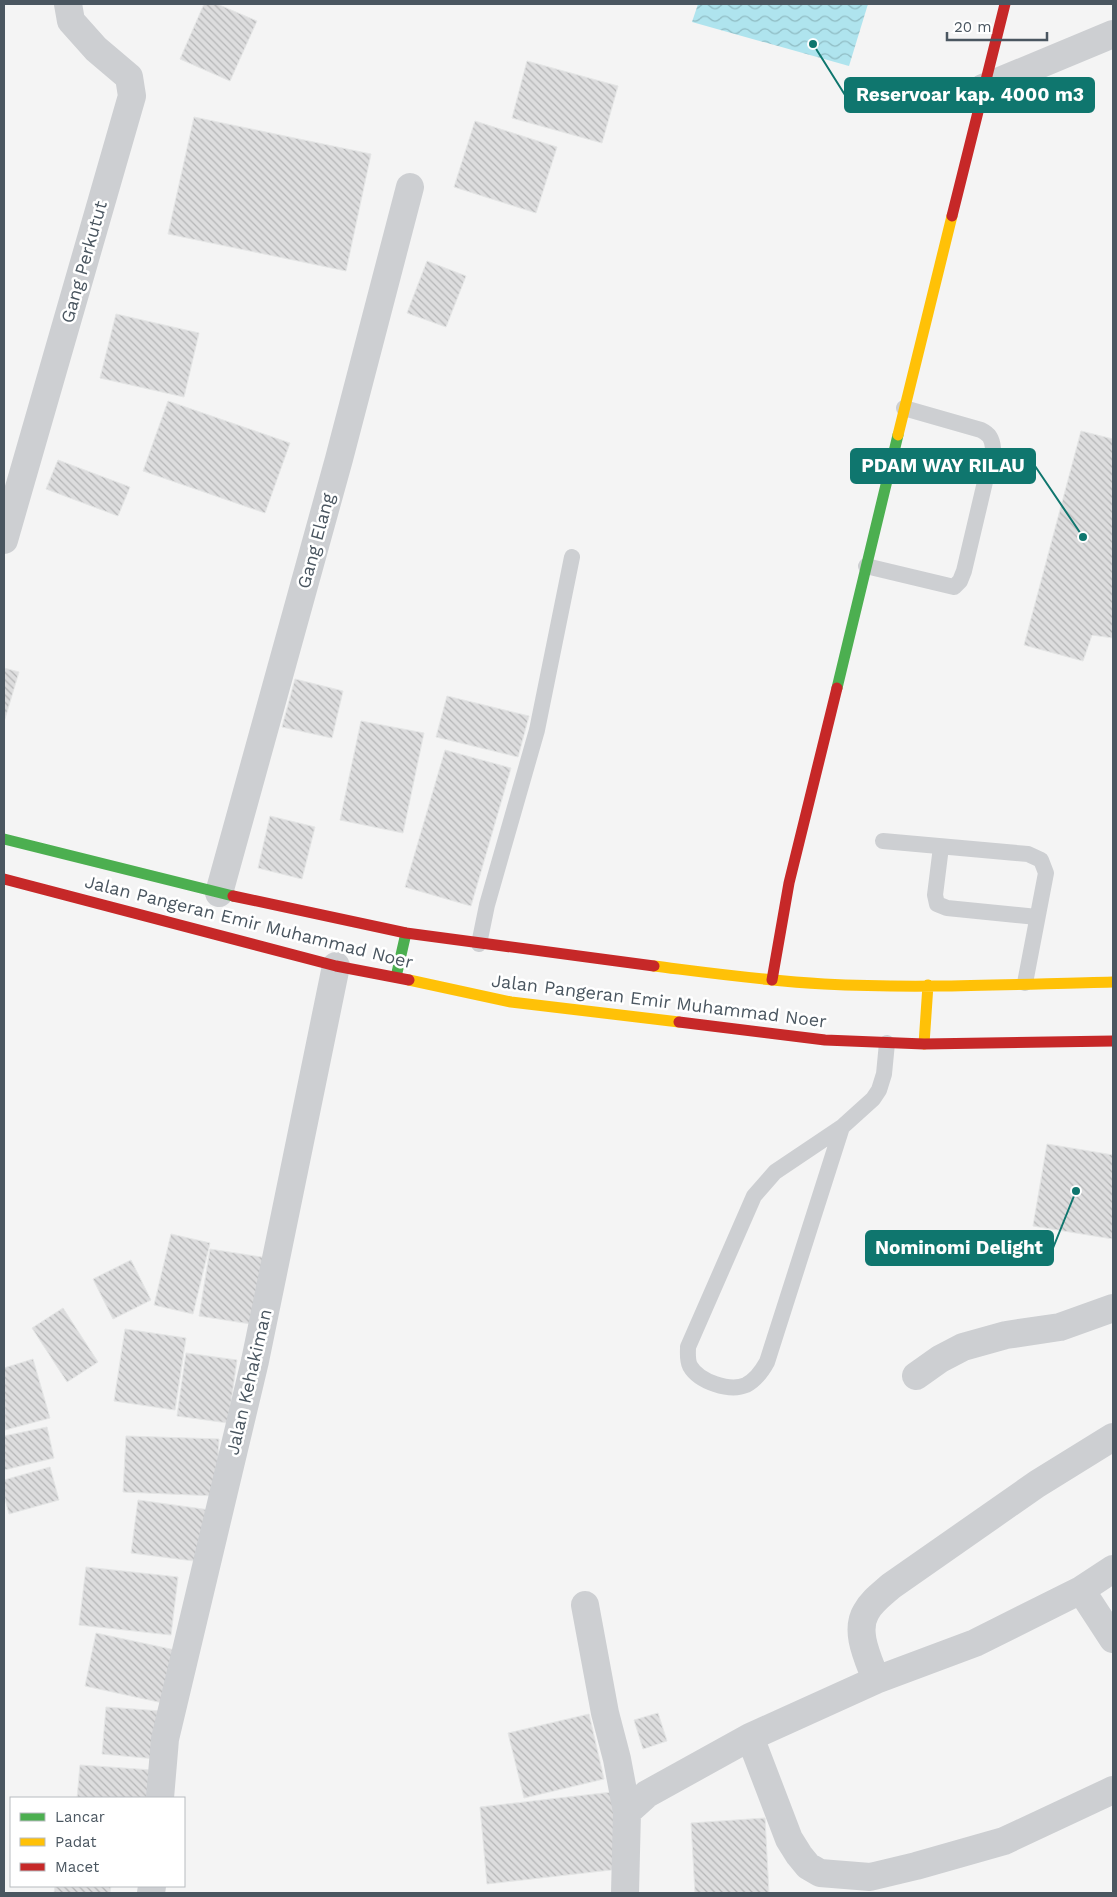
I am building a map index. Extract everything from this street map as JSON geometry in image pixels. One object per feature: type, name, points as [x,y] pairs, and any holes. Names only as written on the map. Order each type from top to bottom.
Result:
[{"type":"main road","points":[[772,980],[789,883],[904,408],[1005,4]]},
{"type":"main road","name":"Jalan Pangeran Emir Muhammad Noer","points":[[4,839],[219,893],[406,933],[479,944],[772,980],[825,984],[928,985],[1113,982]]},
{"type":"main road","name":"Jalan Pangeran Emir Muhammad Noer","points":[[4,879],[336,966],[511,1002],[796,1038],[924,1044],[1113,1041]]},
{"type":"main road","points":[[396,977],[406,933]]},
{"type":"main road","points":[[924,1044],[928,985]]},
{"type":"street","name":"Gang Perkutut","points":[[4,540],[132,96],[129,77],[96,49],[71,21],[68,4]]},
{"type":"street","points":[[983,88],[1113,34]]},
{"type":"street","name":"Gang Elang","points":[[219,893],[339,459],[410,187]]},
{"type":"street","name":"Jalan Kehakiman","points":[[160,1797],[165,1739],[255,1360],[336,966]]},
{"type":"street","points":[[916,1376],[940,1359],[963,1347],[1006,1335],[1060,1327],[1113,1308]]},
{"type":"street","points":[[876,1680],[865,1649],[861,1623],[866,1611],[877,1599],[890,1586],[1029,1490],[1113,1437]]},
{"type":"street","points":[[627,1812],[647,1794],[750,1737],[876,1680],[975,1643],[1081,1590],[1113,1569]]},
{"type":"street","points":[[1081,1590],[1113,1638]]},
{"type":"street","points":[[585,1605],[605,1713],[617,1759],[627,1812],[626,1893]]},
{"type":"street","points":[[750,1737],[789,1839],[799,1855],[808,1866],[820,1873],[871,1885],[916,1866],[1004,1841],[1113,1790]]},
{"type":"lane","points":[[866,566],[954,587],[960,581],[964,571],[993,448],[992,440],[988,433],[981,430],[904,408]]},
{"type":"lane","points":[[479,944],[487,905],[537,730],[572,557]]},
{"type":"lane","points":[[883,841],[1028,854],[1041,860],[1046,873],[1025,983]]},
{"type":"lane","points":[[941,846],[935,895],[937,904],[947,908],[1038,917]]},
{"type":"lane","points":[[842,1127],[767,1362],[759,1374],[745,1385],[735,1388],[723,1388],[695,1372],[688,1360],[688,1347],[754,1196],[775,1172],[842,1127],[873,1099],[879,1090],[884,1074],[887,1043]]},
{"type":"water","points":[[698,4],[868,4],[849,66],[692,22]]},
{"type":"building","points":[[204,4],[217,4],[257,21],[230,81],[180,59]]},
{"type":"building","points":[[527,61],[618,86],[602,143],[512,118]]},
{"type":"building","points":[[194,117],[371,154],[346,271],[168,234]]},
{"type":"building","points":[[475,121],[557,147],[536,213],[454,187]]},
{"type":"building","points":[[427,261],[466,276],[446,327],[407,313]]},
{"type":"building","points":[[116,314],[199,333],[184,397],[100,378]]},
{"type":"building","points":[[168,401],[290,443],[265,513],[143,471]]},
{"type":"building","points":[[1081,431],[1113,439],[1113,638],[1092,635],[1083,661],[1024,645]]},
{"type":"building","points":[[58,460],[130,487],[118,516],[46,489]]},
{"type":"building","points":[[4,668],[19,672],[4,722]]},
{"type":"building","points":[[295,679],[343,691],[332,738],[282,727]]},
{"type":"building","points":[[447,696],[529,716],[518,757],[436,737]]},
{"type":"building","points":[[361,721],[424,733],[403,833],[340,820]]},
{"type":"building","points":[[445,750],[511,768],[471,906],[405,887]]},
{"type":"building","points":[[270,816],[315,827],[302,879],[258,868]]},
{"type":"building","points":[[1047,1144],[1113,1155],[1113,1239],[1033,1226]]},
{"type":"building","points":[[171,1234],[210,1243],[193,1314],[154,1305]]},
{"type":"building","points":[[210,1249],[268,1258],[257,1325],[199,1316]]},
{"type":"building","points":[[131,1260],[151,1300],[113,1319],[93,1279]]},
{"type":"building","points":[[63,1308],[98,1362],[67,1382],[32,1328]]},
{"type":"building","points":[[125,1329],[186,1338],[175,1410],[114,1401]]},
{"type":"building","points":[[186,1353],[237,1360],[228,1423],[177,1416]]},
{"type":"building","points":[[33,1359],[50,1418],[5,1430],[4,1368]]},
{"type":"building","points":[[47,1427],[54,1458],[4,1470],[4,1436]]},
{"type":"building","points":[[126,1436],[219,1439],[216,1496],[123,1492]]},
{"type":"building","points":[[50,1467],[59,1500],[9,1514],[4,1495],[4,1480]]},
{"type":"building","points":[[138,1500],[210,1510],[202,1562],[131,1553]]},
{"type":"building","points":[[86,1567],[178,1577],[171,1635],[79,1625]]},
{"type":"building","points":[[96,1633],[175,1650],[163,1703],[85,1686]]},
{"type":"building","points":[[106,1707],[161,1711],[157,1759],[102,1754]]},
{"type":"building","points":[[658,1713],[667,1741],[643,1749],[634,1720]]},
{"type":"building","points":[[589,1714],[604,1779],[524,1798],[508,1733]]},
{"type":"building","points":[[80,1765],[152,1770],[150,1797],[77,1797]]},
{"type":"building","points":[[612,1792],[620,1869],[487,1884],[480,1807]]},
{"type":"building","points":[[765,1818],[769,1893],[695,1893],[691,1823]]},
{"type":"building","points":[[55,1887],[111,1887],[110,1893],[54,1893]]},
{"type":"traffic: fast","points":[[837,688],[898,435]]},
{"type":"traffic: fast","points":[[4,839],[233,896]]},
{"type":"traffic: fast","points":[[396,977],[406,933]]},
{"type":"traffic: slow","points":[[898,435],[952,216]]},
{"type":"traffic: slow","points":[[654,966],[781,981],[824,984],[968,986],[1113,982]]},
{"type":"traffic: slow","points":[[409,980],[511,1002],[679,1022]]},
{"type":"traffic: slow","points":[[924,1044],[928,985]]},
{"type":"traffic: jam","points":[[952,216],[1005,4]]},
{"type":"traffic: jam","points":[[772,980],[789,883],[837,688]]},
{"type":"traffic: jam","points":[[4,879],[336,966],[409,980]]},
{"type":"traffic: jam","points":[[233,896],[406,933],[654,966]]},
{"type":"traffic: jam","points":[[679,1022],[825,1040],[924,1044],[1113,1041]]},
{"type":"place","name":"Reservoar kap. 4000 m3","points":[[813,44]]},
{"type":"place","name":"PDAM WAY RILAU","points":[[1083,537]]},
{"type":"place","name":"Nominomi Delight","points":[[1076,1191]]}]
